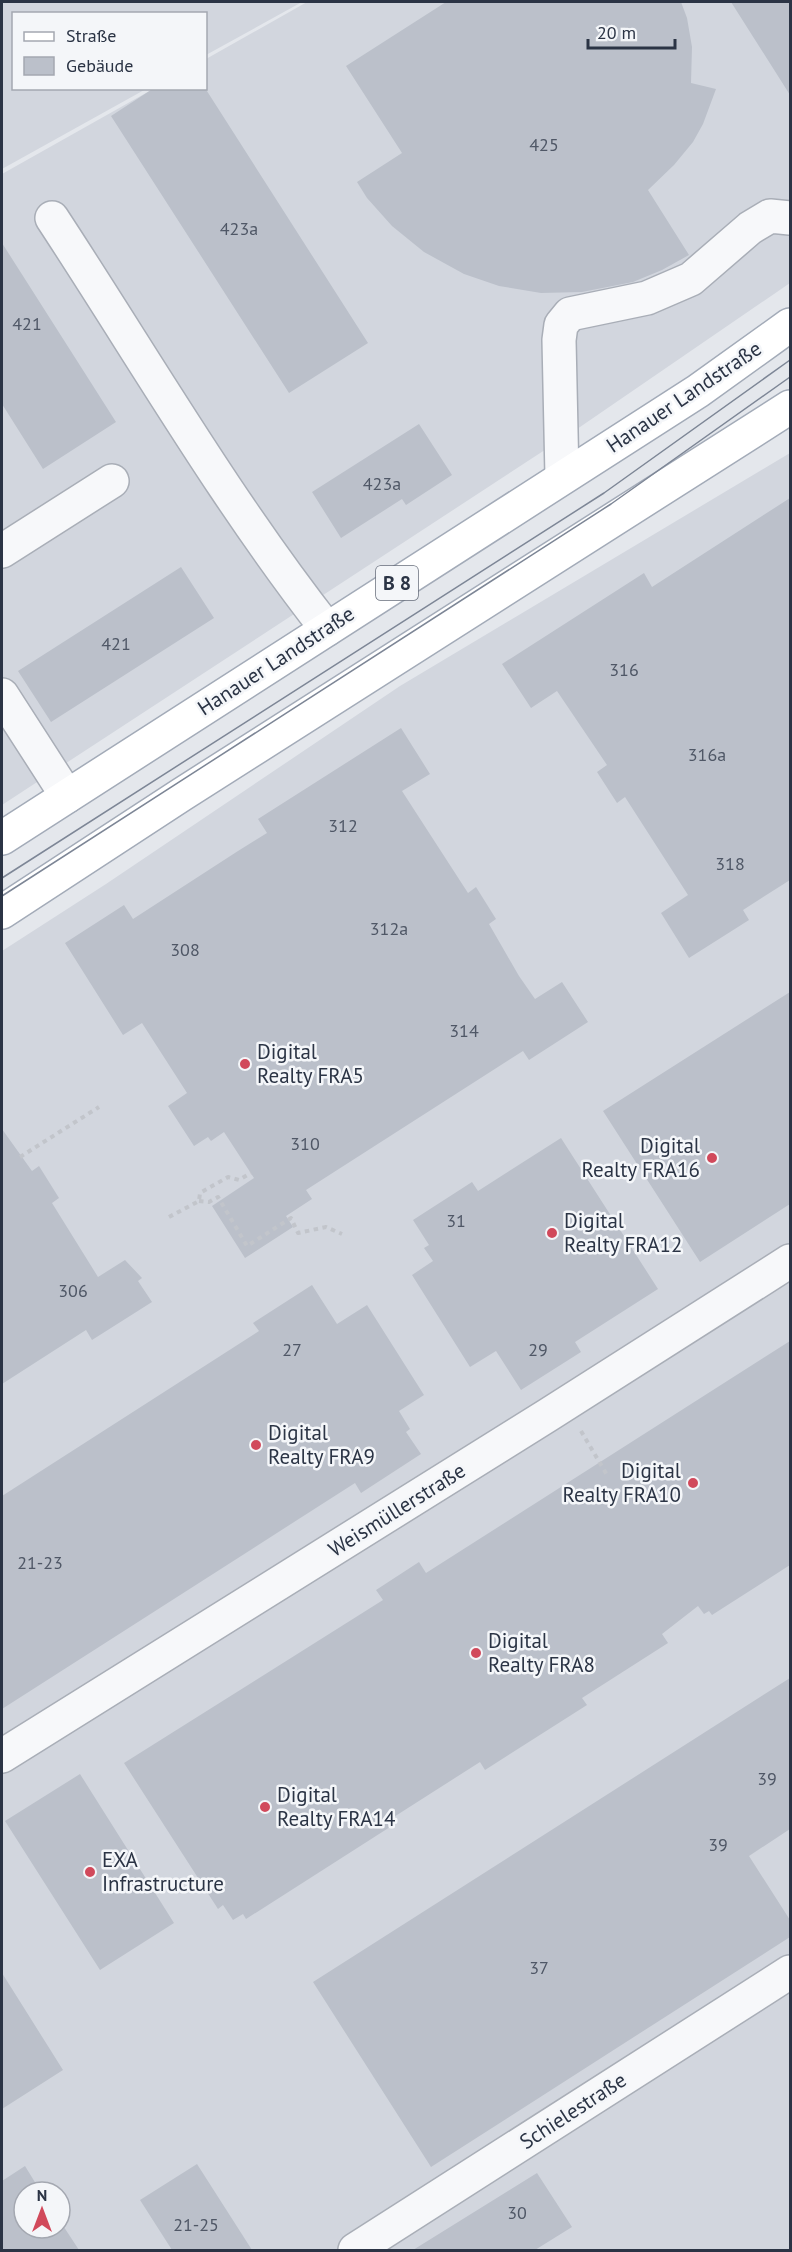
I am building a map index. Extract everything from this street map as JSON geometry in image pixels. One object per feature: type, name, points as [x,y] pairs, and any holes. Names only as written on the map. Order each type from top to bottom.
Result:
[{"type":"main road","name":"Hanauer Landstraße","points":[[2,838],[698,391],[790,325]]},
{"type":"main road","points":[[2,912],[181,795],[790,407]]},
{"type":"street","points":[[562,477],[559,340],[561,326],[570,314],[647,298],[691,279],[750,228],[770,216],[790,218]]},
{"type":"street","points":[[52,218],[241,512],[285,575],[327,629]]},
{"type":"street","points":[[2,551],[112,481]]},
{"type":"street","points":[[2,695],[68,796]]},
{"type":"street","name":"Weismüllerstraße","points":[[2,1756],[563,1406],[790,1261]]},
{"type":"street","name":"Schielestraße","points":[[355,2250],[790,1972]]},
{"type":"path","points":[[20,1157],[99,1107]]},
{"type":"path","points":[[199,1201],[200,1193],[228,1177],[239,1180],[251,1173]]},
{"type":"path","points":[[169,1217],[199,1201],[209,1202],[218,1197],[247,1246],[291,1218],[298,1233],[326,1227],[342,1234]]},
{"type":"path","points":[[563,1406],[607,1475]]},
{"type":"shaded area","points":[[2,2],[302,2],[207,54],[207,12],[12,12],[12,90],[144,90],[2,169]]},
{"type":"shaded area","points":[[307,2],[790,2],[790,283],[580,427],[2,805],[2,174],[151,90],[207,90],[207,58]]},
{"type":"shaded area","points":[[790,453],[790,2250],[2,2250],[2,951],[106,884],[400,686]]},
{"type":"building","points":[[446,2],[681,2],[687,18],[692,47],[691,83],[716,89],[703,124],[693,142],[674,165],[648,190],[689,255],[633,282],[582,292],[541,293],[499,286],[464,274],[424,252],[392,226],[367,198],[357,182],[402,153],[346,66]]},
{"type":"building","points":[[731,2],[790,2],[790,95]]},
{"type":"building","points":[[151,90],[206,90],[368,343],[289,393],[111,116]]},
{"type":"building","points":[[2,243],[116,422],[43,469],[2,404]]},
{"type":"building","points":[[419,424],[452,475],[406,505],[402,499],[341,538],[312,492]]},
{"type":"building","points":[[790,498],[790,880],[743,910],[749,920],[689,958],[661,913],[688,895],[625,797],[617,803],[597,772],[607,765],[557,691],[531,708],[502,664],[644,573],[652,587]]},
{"type":"building","points":[[181,567],[214,618],[51,722],[18,671]]},
{"type":"building","points":[[401,728],[430,774],[402,791],[468,893],[476,887],[496,919],[489,924],[519,976],[535,999],[562,982],[588,1022],[529,1060],[523,1051],[306,1190],[312,1199],[286,1216],[293,1227],[245,1258],[212,1206],[254,1178],[224,1132],[211,1141],[208,1137],[194,1146],[168,1106],[187,1093],[142,1023],[123,1035],[65,943],[124,905],[133,919],[267,833],[258,819]]},
{"type":"building","name":"Digital Realty FRA16","points":[[790,992],[790,1204],[700,1262],[603,1111]]},
{"type":"building","points":[[2,1129],[32,1171],[39,1166],[59,1198],[52,1203],[98,1277],[125,1260],[142,1278],[138,1281],[152,1302],[92,1340],[86,1330],[2,1384]]},
{"type":"building","name":"Digital Realty FRA12","points":[[561,1138],[658,1289],[575,1342],[581,1352],[521,1390],[496,1351],[470,1367],[412,1275],[433,1261],[424,1248],[429,1245],[413,1220],[472,1182],[478,1191]]},
{"type":"building","points":[[312,1285],[337,1324],[367,1305],[424,1395],[399,1411],[410,1429],[406,1432],[421,1454],[361,1493],[355,1483],[2,1709],[2,1496],[259,1331],[253,1323]]},
{"type":"building","points":[[790,1341],[790,1565],[712,1615],[709,1611],[704,1614],[698,1606],[662,1634],[668,1643],[582,1698],[587,1705],[485,1770],[480,1762],[386,1822],[390,1827],[246,1919],[243,1914],[233,1920],[223,1905],[218,1909],[124,1763],[383,1600],[376,1590],[419,1562],[426,1573]]},
{"type":"building","points":[[790,1678],[790,1829],[749,1856],[790,1920],[790,1937],[431,2167],[313,1982]]},
{"type":"building","name":"EXA Infrastructure","points":[[80,1774],[174,1923],[100,1970],[5,1821]]},
{"type":"building","points":[[2,1973],[63,2070],[2,2109]]},
{"type":"building","points":[[197,2164],[252,2250],[172,2250],[140,2200]]},
{"type":"building","points":[[25,2166],[34,2180],[12,2180],[12,2240],[72,2239],[79,2250],[2,2250],[2,2181]]},
{"type":"building","points":[[537,2173],[572,2227],[535,2250],[413,2250]]},
{"type":"tram line","points":[[2,878],[604,493],[790,360]]},
{"type":"tram line","points":[[2,896],[611,504],[790,377]]},
{"type":"place","name":"Digital Realty FRA5","points":[[245,1064]]},
{"type":"place","name":"Digital Realty FRA16","points":[[712,1158]]},
{"type":"place","name":"Digital Realty FRA12","points":[[552,1233]]},
{"type":"place","name":"Digital Realty FRA9","points":[[256,1445]]},
{"type":"place","name":"Digital Realty FRA10","points":[[693,1483]]},
{"type":"place","name":"Digital Realty FRA8","points":[[476,1653]]},
{"type":"place","name":"Digital Realty FRA14","points":[[265,1807]]},
{"type":"place","name":"EXA Infrastructure","points":[[90,1872]]}]
